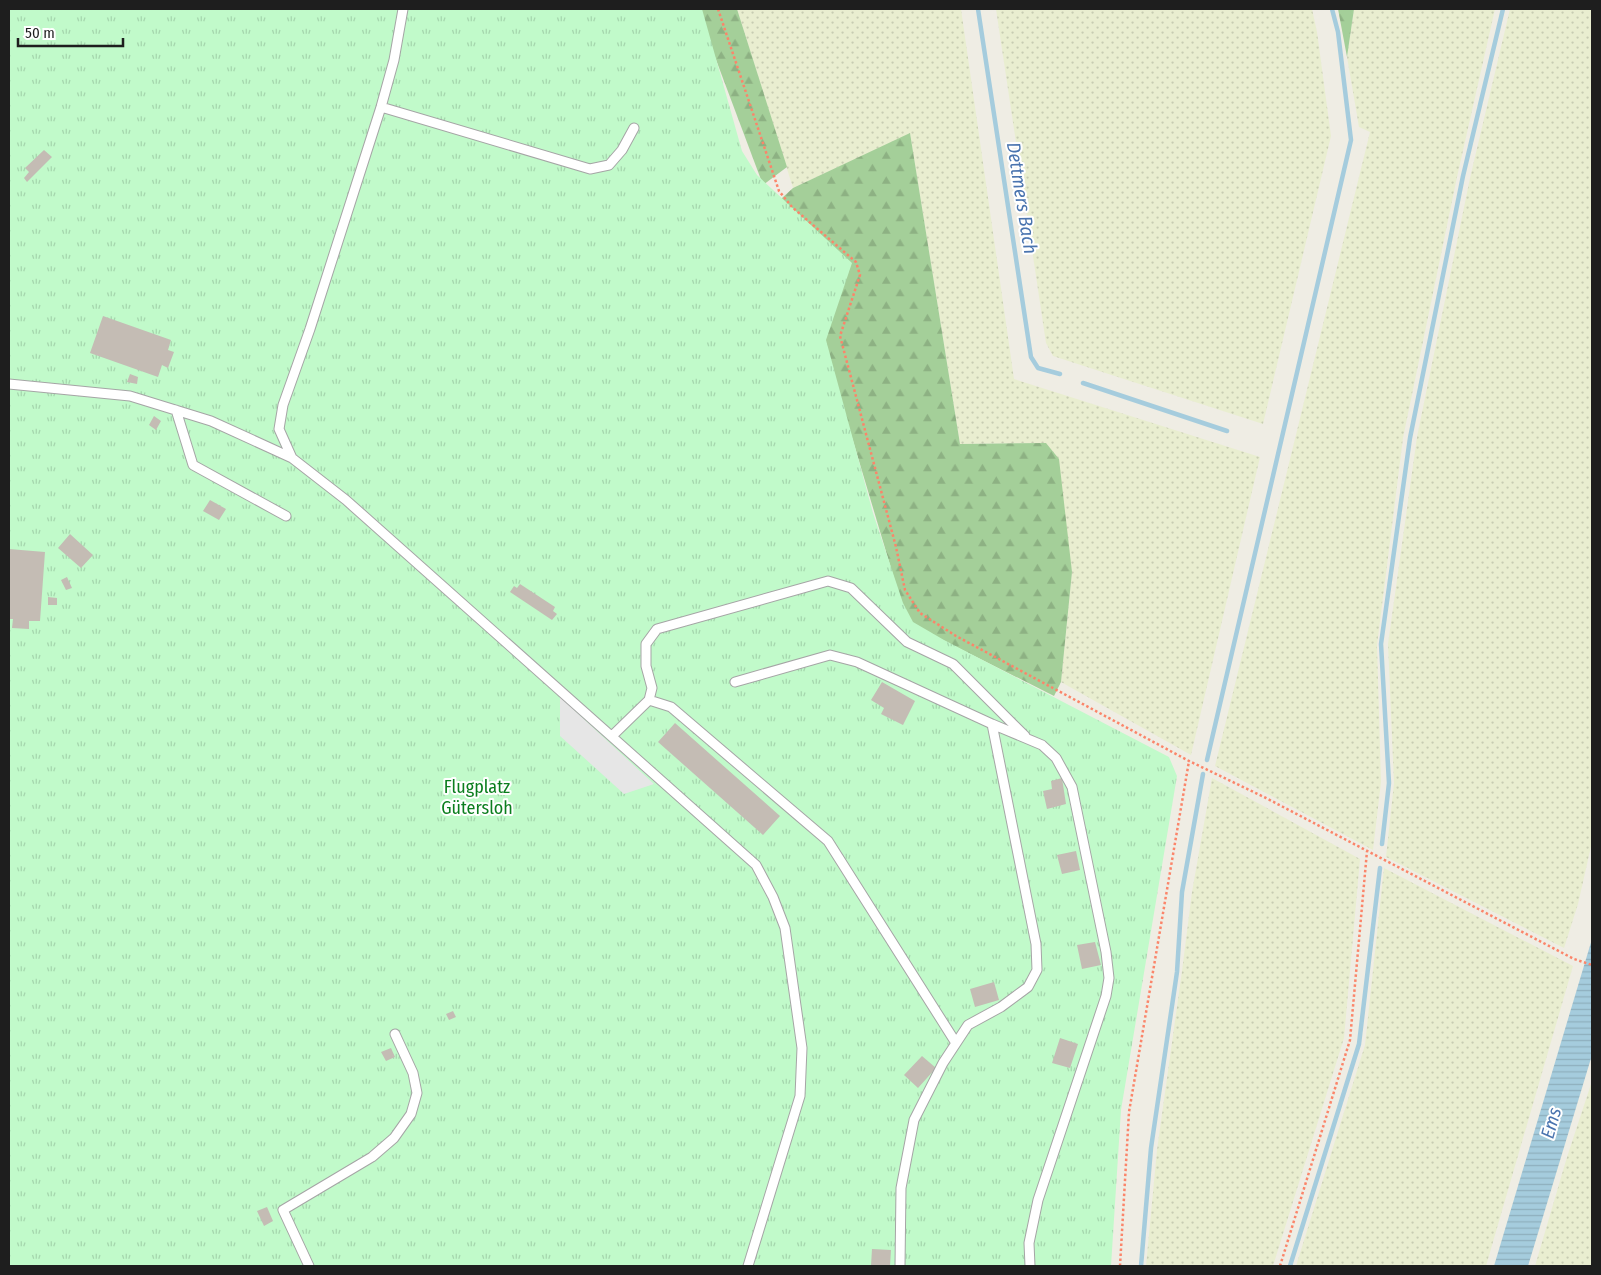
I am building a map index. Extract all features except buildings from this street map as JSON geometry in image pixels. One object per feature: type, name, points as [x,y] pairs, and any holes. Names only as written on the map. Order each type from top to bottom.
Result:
[{"type":"lane","points":[[292,458],[279,429],[283,405],[310,329],[381,107],[394,60],[403,9]]},
{"type":"lane","points":[[381,107],[590,169],[609,165],[622,150],[634,128]]},
{"type":"lane","points":[[9,384],[130,396],[211,421],[292,458],[346,500],[756,865],[773,897],[785,928],[802,1048],[800,1096],[748,1266]]},
{"type":"lane","points":[[176,410],[192,465],[286,516]]},
{"type":"lane","points":[[612,736],[649,700],[652,688],[646,666],[646,644],[657,629],[828,581],[850,588],[907,642],[952,664],[1029,739]]},
{"type":"lane","points":[[735,682],[830,656],[857,662],[1042,745],[1056,758],[1072,787],[1106,952],[1109,978],[1106,996],[1038,1200],[1029,1243],[1030,1266]]},
{"type":"lane","points":[[649,700],[671,707],[828,841],[956,1043]]},
{"type":"lane","points":[[900,1266],[901,1188],[914,1120],[943,1063],[968,1025],[1001,1007],[1028,987],[1036,970],[1036,944],[992,724]]},
{"type":"lane","points":[[309,1266],[283,1210],[372,1157],[394,1138],[411,1114],[417,1093],[413,1073],[395,1034]]},
{"type":"path","points":[[718,9],[779,190],[792,207],[856,262],[860,275],[840,336],[896,547],[904,590],[920,613],[956,636],[1189,761],[1266,798],[1574,958],[1592,964]]},
{"type":"path","points":[[1120,1266],[1129,1112],[1189,761]]},
{"type":"path","points":[[1280,1266],[1350,1040],[1367,851]]},
{"type":"green space","name":"Flugplatz Gütersloh","points":[[9,9],[702,9],[742,151],[757,175],[852,263],[826,340],[873,513],[903,603],[913,622],[1169,757],[1177,776],[1121,1110],[1111,1266],[9,1266]]},
{"type":"green space","points":[[697,9],[737,9],[787,167],[763,185]]},
{"type":"green space","points":[[737,9],[961,9],[1014,379],[1260,457],[1191,755],[1061,682],[1072,572],[1045,443],[960,444],[910,134],[793,188]]},
{"type":"green space","points":[[996,9],[1312,9],[1317,32],[1331,136],[1263,424],[1053,356],[1046,343]]},
{"type":"green space","points":[[1338,9],[1354,9],[1347,57]]},
{"type":"green space","points":[[1354,9],[1495,9],[1457,177],[1403,438],[1377,645],[1381,782],[1373,850],[1215,766],[1370,132],[1359,127],[1347,57]]},
{"type":"green space","points":[[1510,9],[1592,9],[1592,842],[1578,904],[1564,948],[1386,857],[1394,783],[1388,644],[1417,437],[1470,178]]},
{"type":"green space","points":[[910,133],[960,444],[1046,443],[1059,459],[1072,572],[1061,682],[1054,696],[907,622],[823,340],[771,208],[793,188]]},
{"type":"green space","points":[[1212,778],[1360,859],[1344,1038],[1273,1266],[1146,1266],[1157,1150],[1192,892]]},
{"type":"green space","points":[[1384,868],[1573,966],[1486,1266],[1296,1266],[1365,1045]]},
{"type":"green space","points":[[1592,1081],[1592,1266],[1535,1266],[1567,1157]]},
{"type":"shaded area","points":[[560,697],[654,784],[624,794],[560,736]]},
{"type":"water","name":"Ems","points":[[1592,939],[1592,1055],[1528,1266],[1494,1266]]},
{"type":"waterway","name":"Dettmers Bach","points":[[978,9],[1031,357],[1038,368],[1060,374]]},
{"type":"waterway","points":[[1207,760],[1351,140],[1338,32],[1332,9]]},
{"type":"waterway","points":[[1382,844],[1389,783],[1381,644],[1410,438],[1463,176],[1503,9]]},
{"type":"waterway","name":"Dettmers Bach","points":[[1083,383],[1227,431]]},
{"type":"waterway","points":[[1141,1266],[1151,1148],[1177,972],[1182,892],[1203,774]]},
{"type":"waterway","points":[[1290,1266],[1359,1044],[1380,868]]}]
